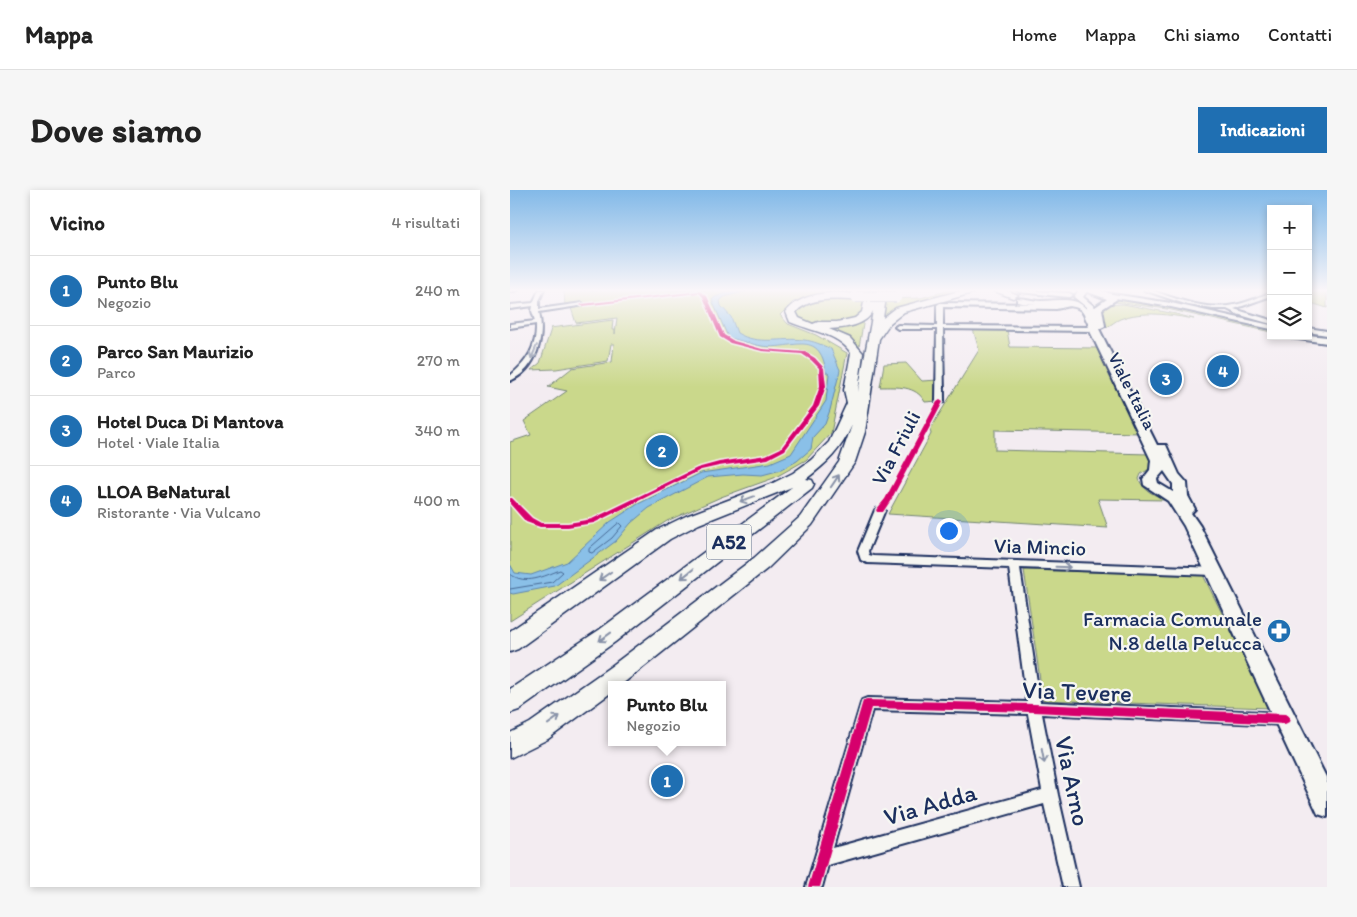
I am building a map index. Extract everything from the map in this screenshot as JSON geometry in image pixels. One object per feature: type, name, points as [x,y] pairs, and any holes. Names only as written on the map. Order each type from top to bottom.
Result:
[{"type":"highway","points":[[510,643],[670,531],[706,513],[784,485],[814,466],[833,446],[854,403],[851,390],[858,357],[855,348],[839,337],[799,323]]},
{"type":"highway","points":[[806,323],[815,325],[835,325],[847,323]]},
{"type":"highway","name":"A52","points":[[510,702],[607,636],[826,469],[842,449],[850,425],[868,323]]},
{"type":"highway","name":"A52","points":[[608,681],[761,562],[806,520],[839,475],[850,455],[858,432],[877,323]]},
{"type":"highway","points":[[875,338],[879,335],[885,323]]},
{"type":"highway","name":"A52","points":[[510,746],[539,731],[608,681]]},
{"type":"main road","points":[[1092,323],[1094,327]]},
{"type":"main road","name":"Viale Italia","points":[[1093,323],[1158,460],[1157,471],[1150,479],[1151,485],[1177,502],[1192,526]]},
{"type":"main road","name":"Viale Italia","points":[[1099,323],[1179,485],[1192,526],[1327,805]]},
{"type":"main road","points":[[1225,323],[1267,332]]},
{"type":"main road","points":[[1251,323],[1267,326]]},
{"type":"main road","points":[[1312,332],[1327,334]]},
{"type":"main road","points":[[1312,338],[1327,340]]},
{"type":"main road","points":[[1152,477],[1166,475],[1179,485],[1171,493],[1164,492]]},
{"type":"street","points":[[510,326],[534,323]]},
{"type":"street","points":[[510,380],[528,365],[536,350],[539,331],[538,323]]},
{"type":"street","name":"Via Friuli","points":[[939,323],[940,402]]},
{"type":"street","points":[[898,327],[1094,327]]},
{"type":"street","name":"Via Friuli","points":[[865,557],[864,549],[880,510]]},
{"type":"street","name":"Via Mincio","points":[[865,557],[875,560],[1014,566],[1214,571]]},
{"type":"street","name":"Via Arno","points":[[1014,566],[1034,708],[1050,796],[1071,887]]},
{"type":"street","name":"Via Tevere","points":[[822,859],[867,704],[1034,708],[1285,719]]},
{"type":"street","name":"Via Adda","points":[[822,859],[1050,796]]},
{"type":"street","points":[[814,887],[822,859]]},
{"type":"green space","points":[[593,323],[613,323],[612,330],[615,330],[615,334],[616,323],[787,323],[816,335],[847,353],[831,433],[806,460],[774,478],[721,497],[667,521],[510,621],[510,442],[531,435],[524,421],[567,391],[548,387],[572,368],[612,362],[614,344],[611,344],[608,361],[556,369],[531,370],[540,363],[550,328]]},
{"type":"green space","points":[[809,323],[840,323],[819,324]]},
{"type":"green space","points":[[840,323],[863,323],[859,347],[816,326]]},
{"type":"green space","points":[[1106,323],[1114,323],[1107,327]]},
{"type":"green space","points":[[1228,323],[1245,323],[1267,327],[1267,331]]},
{"type":"green space","points":[[973,329],[1007,330],[1010,347],[1098,348],[1140,433],[995,430],[995,450],[1149,454],[1152,460],[1151,468],[1141,474],[1139,479],[1146,490],[1166,500],[1098,499],[1108,528],[888,514],[931,434],[930,429],[979,350]]},
{"type":"green space","points":[[906,363],[922,381],[938,380],[938,401],[925,402],[917,392],[906,388],[880,387],[884,364]]},
{"type":"green space","points":[[1024,570],[1203,575],[1269,708],[1043,700]]},
{"type":"water","points":[[722,323],[733,323],[737,333],[745,337],[762,340],[795,339],[818,343],[831,349],[840,370],[825,424],[813,437],[811,449],[797,461],[781,470],[762,475],[743,474],[708,477],[649,508],[631,523],[616,541],[555,586],[510,593],[510,564],[515,573],[531,575],[567,562],[610,522],[638,504],[701,473],[770,463],[791,454],[826,401],[829,374],[826,372],[823,358],[810,345],[762,346],[728,337]]},
{"type":"cycle path","points":[[510,500],[529,520],[540,525],[568,525],[594,521],[699,469],[768,457],[783,449],[816,406],[823,386],[821,368],[813,359],[803,353],[762,350],[732,342],[722,336],[716,323]]},
{"type":"cycle path","points":[[880,510],[888,500],[940,402]]},
{"type":"cycle path","points":[[814,887],[867,704],[1034,708],[1285,719]]},
{"type":"place","name":"LLOA BeNatural","points":[[1223,371]]},
{"type":"place","name":"Hotel Duca Di Mantova","points":[[1166,379]]},
{"type":"place","name":"Parco San Maurizio","points":[[662,451]]},
{"type":"place","name":"Farmacia Comunale N.8 della Pelucca","points":[[1279,631]]},
{"type":"place","name":"Punto Blu","points":[[667,781]]}]
